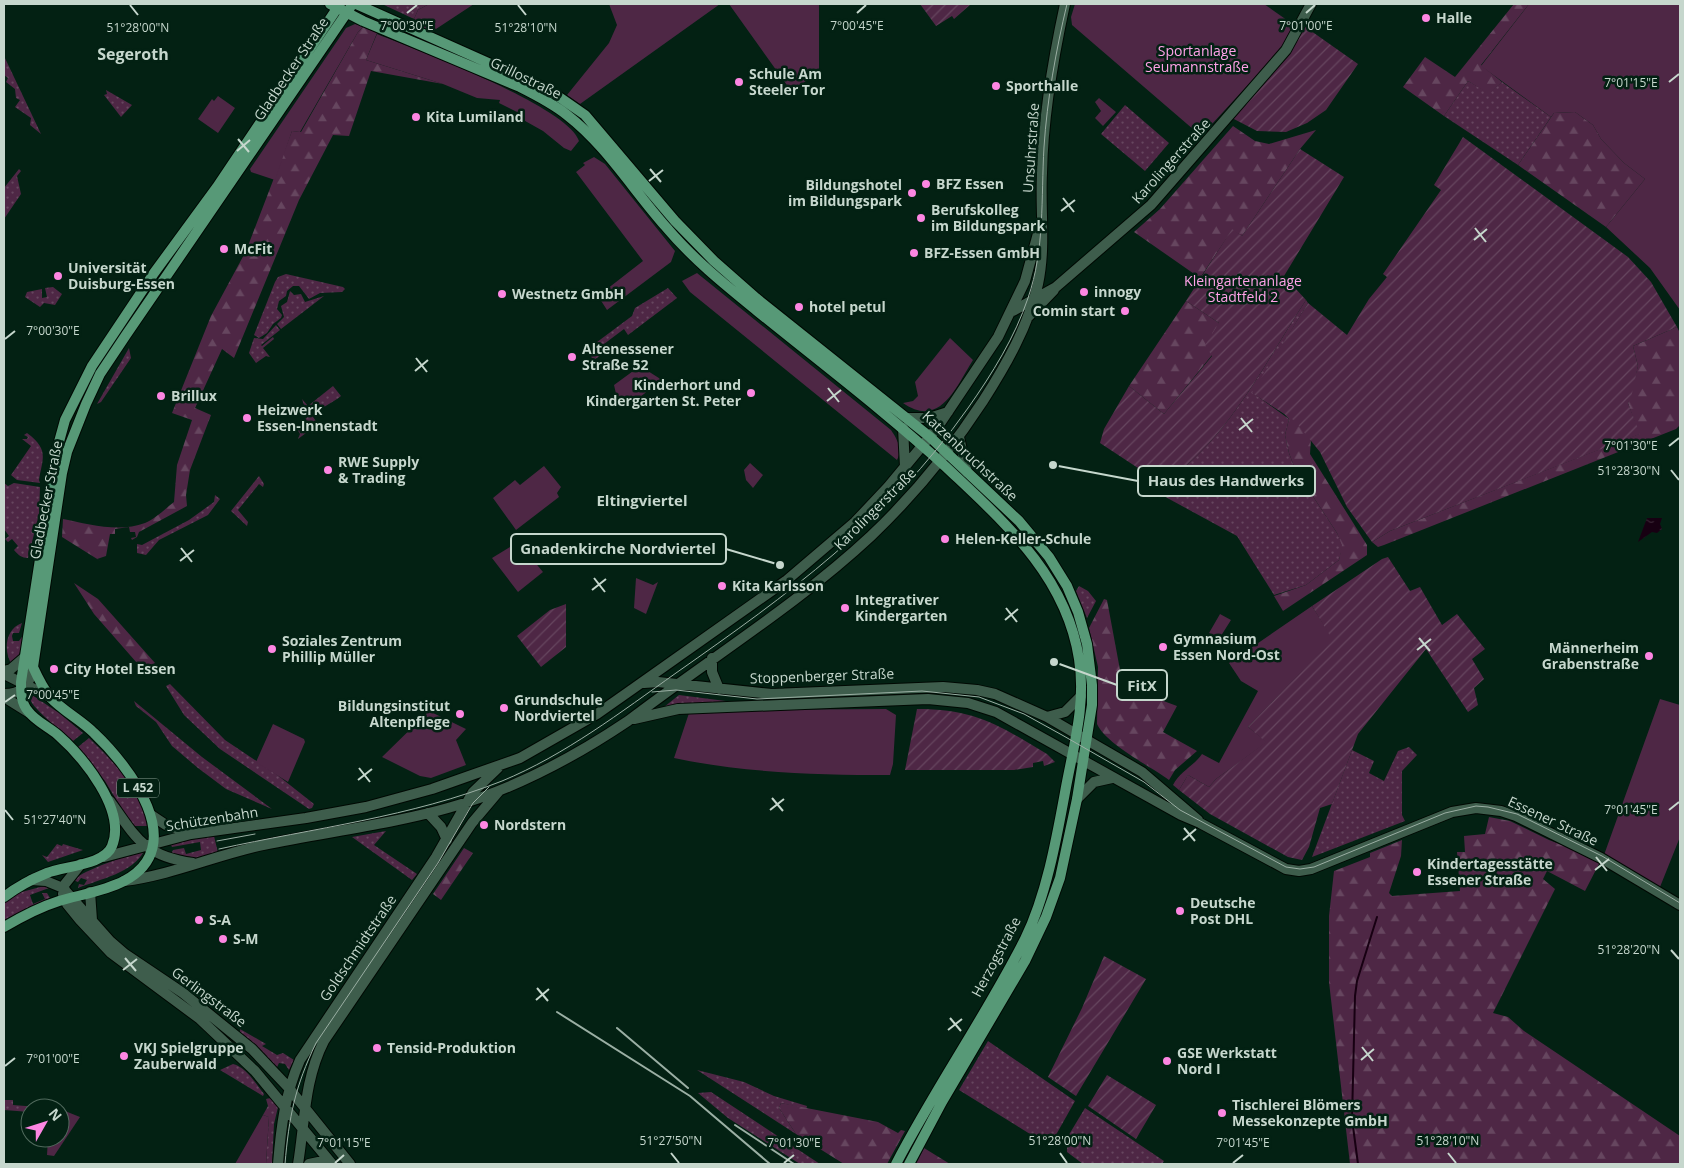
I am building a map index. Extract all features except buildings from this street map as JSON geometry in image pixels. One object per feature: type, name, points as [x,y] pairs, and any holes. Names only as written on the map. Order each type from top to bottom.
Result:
[{"type":"main road","name":"Gladbecker Straße","points":[[23,686],[33,667],[62,473],[67,452],[100,374],[347,12],[355,4]]},
{"type":"main road","name":"Grillostraße","points":[[355,4],[388,17],[567,101],[595,124],[675,221],[707,254]]},
{"type":"main road","points":[[375,4],[388,17]]},
{"type":"main road","name":"Unsuhrstraße","points":[[1035,297],[1044,245],[1041,225],[1045,126],[1065,4]]},
{"type":"main road","name":"Karolingerstraße","points":[[641,684],[755,604],[855,522],[930,437],[985,358],[1012,311],[1058,285],[1143,213],[1176,178],[1286,50],[1301,18],[1311,4]]},
{"type":"main road","name":"Gladbecker Straße","points":[[28,712],[23,686],[26,656],[59,441],[65,420],[92,366],[154,273],[217,188],[336,5]]},
{"type":"main road","name":"Grillostraße","points":[[336,5],[347,12],[520,87],[556,107],[592,139],[690,254]]},
{"type":"main road","name":"Unsuhrstraße","points":[[1012,311],[1026,278],[1041,225]]},
{"type":"main road","name":"Katzenbruchstraße","points":[[690,254],[704,268],[923,446],[968,472],[1029,533],[1049,558],[1066,586],[1083,629],[1090,662],[1092,705],[1088,741],[1084,756]]},
{"type":"main road","name":"Katzenbruchstraße","points":[[707,254],[756,298],[930,437],[943,457],[1013,531],[1049,578],[1074,636],[1079,657],[1081,696],[1075,745]]},
{"type":"main road","points":[[1028,317],[1058,285],[1039,277]]},
{"type":"main road","name":"Karolingerstraße","points":[[648,705],[777,612],[841,562],[885,522],[959,438],[1004,366],[1028,317],[1035,297]]},
{"type":"main road","points":[[81,388],[82,398],[86,404]]},
{"type":"main road","points":[[907,418],[929,418],[948,412]]},
{"type":"main road","points":[[903,428],[905,467]]},
{"type":"main road","points":[[959,438],[968,472]]},
{"type":"main road","points":[[4,673],[26,656]]},
{"type":"main road","points":[[712,658],[712,672],[719,689]]},
{"type":"main road","points":[[33,667],[42,686],[52,698]]},
{"type":"main road","name":"L 452","points":[[4,673],[23,686],[52,698],[92,730],[111,751],[140,791],[151,815],[149,846]]},
{"type":"main road","points":[[500,765],[536,749],[597,714],[641,684]]},
{"type":"main road","name":"Stoppenberger Straße","points":[[641,684],[676,684],[772,694],[944,687],[995,694],[1047,717],[1084,756],[1112,778],[1181,815],[1200,822],[1278,865],[1293,870]]},
{"type":"main road","points":[[4,696],[23,686]]},
{"type":"main road","name":"L 452","points":[[4,696],[48,726],[67,744],[84,763],[110,801],[149,846]]},
{"type":"main road","points":[[1047,717],[1065,712],[1081,696]]},
{"type":"main road","name":"Stoppenberger Straße","points":[[630,720],[678,709],[909,699],[948,700],[985,707],[1075,745],[1088,741],[1146,775],[1200,822]]},
{"type":"main road","name":"Stoppenberger Straße","points":[[428,813],[500,790],[560,762],[630,720],[648,705]]},
{"type":"main road","name":"Herzogstraße","points":[[909,1164],[937,1099],[1027,932],[1052,855],[1075,745]]},
{"type":"main road","name":"Herzogstraße","points":[[896,1164],[1037,940],[1056,893],[1077,799],[1084,756]]},
{"type":"main road","name":"Schützenbahn","points":[[4,897],[31,880],[59,868],[81,864],[192,834],[306,818],[366,807],[432,788],[500,765]]},
{"type":"main road","name":"Goldschmidtstraße","points":[[278,1164],[284,1106],[288,1087],[300,1060],[447,840],[476,788],[500,765]]},
{"type":"main road","points":[[1077,799],[1094,782],[1112,778]]},
{"type":"main road","name":"Goldschmidtstraße","points":[[298,1164],[312,1070],[331,1030],[472,823],[500,790]]},
{"type":"main road","points":[[104,857],[114,842],[110,801]]},
{"type":"main road","name":"Essener Straße","points":[[1293,870],[1311,869],[1452,812],[1476,808],[1493,809],[1516,816],[1601,858],[1680,905]]},
{"type":"main road","points":[[4,927],[69,898],[124,881],[146,878],[261,846],[428,813],[442,826],[447,840]]},
{"type":"main road","points":[[151,815],[166,825],[192,834]]},
{"type":"main road","points":[[124,881],[145,862],[149,846],[181,861],[195,863]]},
{"type":"main road","points":[[63,888],[81,864]]},
{"type":"main road","points":[[31,880],[46,881],[63,888],[69,898]]},
{"type":"main road","points":[[90,892],[92,921]]},
{"type":"main road","name":"Gerlingstraße","points":[[69,898],[125,954],[176,988],[234,1033],[288,1087],[350,1164]]},
{"type":"main road","name":"Gerlingstraße","points":[[69,898],[110,953],[174,999],[222,1039],[259,1075],[330,1162]]},
{"type":"main road","points":[[309,1164],[330,1162]]},
{"type":"green space","points":[[382,4],[429,4],[418,10],[414,19]]},
{"type":"green space","points":[[429,4],[474,4],[436,29],[427,30],[414,19],[418,10]]},
{"type":"green space","points":[[609,4],[720,4],[580,104],[567,95],[609,43],[617,25]]},
{"type":"green space","points":[[729,4],[819,4],[819,71],[802,84],[789,88]]},
{"type":"green space","points":[[920,4],[971,4],[954,19],[952,16],[936,26]]},
{"type":"green space","name":"Sportanlage Seumannstraße","points":[[1075,4],[1264,4],[1294,25],[1282,48],[1201,136],[1072,25],[1071,17]]},
{"type":"green space","points":[[1514,4],[1529,4],[1481,65],[1502,82],[1489,94],[1468,81],[1444,116],[1403,87],[1425,57],[1455,77]]},
{"type":"green space","points":[[1529,4],[1680,4],[1680,310],[1650,268],[1606,227],[1645,179],[1624,163],[1601,139],[1593,125],[1575,112],[1554,113],[1551,117],[1481,66]]},
{"type":"green space","points":[[355,24],[363,27],[358,32],[300,132],[292,131],[275,180],[251,172],[250,169],[346,28]]},
{"type":"green space","points":[[1304,26],[1358,64],[1326,110],[1307,123],[1286,132],[1257,131],[1232,118]]},
{"type":"green space","points":[[363,27],[377,33],[366,60],[443,84],[371,71],[349,136],[333,135],[299,200],[234,358],[222,349],[195,408],[211,415],[190,470],[186,495],[187,506],[139,532],[137,537],[132,540],[131,538],[136,537],[135,532],[130,532],[129,527],[115,529],[115,534],[110,534],[106,556],[97,559],[62,537],[63,519],[104,527],[135,526],[152,519],[174,502],[177,465],[192,420],[172,413],[211,316],[246,251],[292,131],[301,132],[358,32]]},
{"type":"green space","points":[[377,34],[488,80],[521,96],[569,127],[579,141],[571,151],[564,148],[543,131],[518,117],[519,113],[499,103],[500,100],[477,98],[443,84],[366,60]]},
{"type":"green space","points":[[4,56],[41,134],[30,125],[31,118],[15,107],[20,100],[16,98],[15,89],[6,82],[8,78],[4,75]]},
{"type":"green space","points":[[1468,81],[1489,93],[1502,82],[1551,117],[1518,165],[1444,116]]},
{"type":"green space","points":[[106,90],[132,105],[121,117],[104,95],[107,94]]},
{"type":"green space","points":[[218,96],[235,108],[218,133],[198,119],[212,99],[214,101]]},
{"type":"green space","points":[[1099,98],[1116,112],[1103,126],[1095,118],[1101,111],[1095,102]]},
{"type":"green space","points":[[1125,105],[1169,143],[1145,171],[1101,134]]},
{"type":"green space","points":[[1575,112],[1593,125],[1601,139],[1624,163],[1645,179],[1606,227],[1518,165],[1554,113]]},
{"type":"green space","points":[[1233,126],[1255,141],[1269,144],[1316,130],[1300,149],[1242,236],[1232,230],[1200,278],[1134,232],[1160,209]]},
{"type":"green space","points":[[1463,137],[1628,257],[1651,282],[1677,327],[1633,346],[1638,366],[1631,398],[1628,403],[1640,434],[1390,531],[1372,542],[1347,507],[1320,452],[1295,421],[1252,393],[1308,303],[1347,335],[1369,299],[1387,277],[1383,274],[1441,190],[1434,185]]},
{"type":"green space","name":"Kleingartenanlage Stadtfeld 2","points":[[1300,149],[1344,177],[1284,276],[1306,300],[1258,377],[1224,426],[1204,449],[1158,487],[1141,470],[1100,443],[1104,429],[1129,386],[1164,414],[1212,356],[1205,345],[1219,323],[1186,301],[1232,229],[1242,236]]},
{"type":"green space","points":[[594,157],[605,164],[675,251],[671,262],[607,310],[598,296],[643,261],[576,172],[585,165],[583,163]]},
{"type":"green space","points":[[19,169],[21,171],[17,176],[21,194],[4,219],[4,188]]},
{"type":"green space","points":[[697,273],[891,430],[899,448],[897,460],[690,292],[682,281]]},
{"type":"green space","points":[[286,274],[345,289],[342,292],[320,293],[309,299],[299,286],[293,286],[287,291],[286,296],[279,301],[277,309],[282,315],[281,318],[273,324],[267,333],[259,338],[254,335],[275,282],[278,277]]},
{"type":"green space","points":[[53,287],[62,294],[55,305],[44,303],[40,307],[25,297],[27,292],[42,289],[42,298],[47,297],[45,288]]},
{"type":"green space","points":[[668,288],[677,298],[628,335],[624,329],[604,344],[608,350],[594,360],[592,359],[589,348],[632,316],[635,308]]},
{"type":"green space","points":[[290,291],[294,295],[301,294],[305,302],[324,296],[281,329],[277,324],[284,317],[281,306],[287,302]]},
{"type":"green space","points":[[1306,300],[1308,303],[1253,393],[1289,419],[1285,435],[1295,469],[1343,545],[1339,560],[1306,585],[1274,595],[1237,536],[1160,494],[1158,487],[1204,449],[1224,426],[1258,377]]},
{"type":"green space","points":[[1186,301],[1219,323],[1212,355],[1164,414],[1129,386]]},
{"type":"green space","points":[[276,325],[280,330],[261,345],[273,337],[274,339],[263,348],[270,357],[266,356],[256,363],[249,353],[254,338],[263,339]]},
{"type":"green space","points":[[1677,327],[1680,333],[1680,425],[1676,429],[1384,545],[1378,547],[1372,542],[1390,531],[1639,434],[1628,403],[1638,366],[1633,346]]},
{"type":"green space","points":[[950,338],[973,360],[953,392],[937,408],[927,411],[916,410],[903,403],[913,401],[918,396],[915,382]]},
{"type":"green space","points":[[129,348],[131,358],[101,402],[97,404]]},
{"type":"green space","points":[[640,366],[662,380],[640,397],[617,398],[614,385]]},
{"type":"green space","points":[[333,386],[341,396],[320,410],[315,416],[305,408],[302,399],[308,406]]},
{"type":"green space","points":[[1314,392],[1310,454],[1367,545],[1367,555],[1283,611],[1274,596],[1306,585],[1339,560],[1342,545],[1337,533],[1295,469],[1285,435],[1289,419],[1280,409]]},
{"type":"green space","points":[[311,414],[318,424],[298,439],[300,434],[296,427]]},
{"type":"green space","points":[[27,433],[42,450],[43,460],[40,483],[17,480],[11,475],[31,446],[22,439],[27,439],[28,437],[24,435]]},
{"type":"green space","points":[[750,463],[763,475],[753,488],[746,480],[744,470]]},
{"type":"green space","points":[[544,466],[561,487],[557,493],[559,497],[516,530],[493,498],[515,480],[520,485]]},
{"type":"green space","points":[[259,476],[264,484],[263,487],[259,484],[238,510],[248,522],[247,526],[231,511]]},
{"type":"green space","points":[[4,483],[8,486],[14,483],[40,487],[39,514],[28,558],[20,556],[14,550],[18,546],[12,539],[8,542],[5,539],[9,536],[4,529]]},
{"type":"green space","points":[[215,495],[220,499],[208,515],[159,540],[146,555],[137,553],[137,544],[142,545],[189,520],[214,502]]},
{"type":"green space","points":[[518,542],[543,572],[518,592],[492,558]]},
{"type":"green space","points":[[1388,557],[1410,591],[1420,587],[1442,625],[1457,614],[1485,649],[1472,659],[1484,679],[1474,688],[1478,705],[1468,712],[1426,649],[1358,734],[1332,804],[1320,808],[1309,847],[1302,860],[1288,857],[1210,814],[1179,790],[1188,775],[1209,787],[1216,779],[1266,742],[1248,727],[1332,639],[1312,606],[1382,559]]},
{"type":"green space","points":[[636,578],[653,585],[658,582],[646,614],[634,608]]},
{"type":"green space","points":[[74,583],[98,599],[155,663],[144,671],[94,614]]},
{"type":"green space","points":[[1079,586],[1088,591],[1096,601],[1087,618],[1076,591]]},
{"type":"green space","points":[[1104,599],[1107,600],[1123,686],[1177,706],[1163,732],[1197,751],[1175,770],[1169,780],[1119,747],[1102,732],[1097,724],[1098,667],[1089,628]]},
{"type":"green space","points":[[566,604],[566,647],[541,667],[517,636],[550,610]]},
{"type":"green space","points":[[1312,606],[1333,639],[1248,727],[1267,742],[1216,779],[1209,787],[1188,775],[1179,790],[1173,785],[1176,780],[1202,754],[1219,763],[1258,691],[1241,681],[1229,663]]},
{"type":"green space","points":[[1220,614],[1231,620],[1219,639],[1209,633]]},
{"type":"green space","points":[[22,623],[19,633],[13,633],[12,636],[13,641],[19,641],[26,631],[18,659],[12,665],[7,653],[7,641],[12,630]]},
{"type":"green space","points":[[170,684],[225,740],[276,774],[314,804],[312,808],[309,809],[220,749],[184,715],[166,686]]},
{"type":"green space","points":[[29,693],[59,713],[83,733],[73,741],[39,711],[29,698]]},
{"type":"green space","points":[[679,695],[741,703],[664,707]]},
{"type":"green space","points":[[1660,699],[1680,705],[1680,837],[1660,887],[1604,855]]},
{"type":"green space","points":[[134,701],[202,757],[272,809],[226,789],[198,768],[172,746],[156,722],[136,706]]},
{"type":"green space","points":[[886,709],[896,715],[893,764],[890,775],[754,770],[674,758],[690,710]]},
{"type":"green space","points":[[917,709],[955,712],[986,721],[1047,754],[1055,762],[1044,766],[1043,761],[1033,763],[1033,767],[1014,770],[905,770]]},
{"type":"green space","points":[[429,711],[466,729],[456,740],[466,765],[431,778],[420,776],[382,757]]},
{"type":"green space","points":[[273,724],[304,739],[305,742],[288,782],[256,762]]},
{"type":"green space","points":[[89,738],[117,767],[133,789],[145,813],[147,826],[132,826],[105,781],[78,747]]},
{"type":"green space","points":[[1409,747],[1417,755],[1402,771],[1402,815],[1405,821],[1312,857],[1352,750],[1374,761],[1369,773],[1384,781],[1398,751]]},
{"type":"green space","points":[[1489,817],[1510,821],[1549,840],[1601,860],[1585,891],[1547,871],[1543,879],[1555,889],[1493,1013],[1508,1017],[1524,1031],[1680,1136],[1680,1164],[1350,1164],[1329,982],[1329,916],[1334,871],[1370,857],[1370,853],[1402,840],[1401,856],[1389,893],[1392,896],[1460,891],[1457,852],[1465,852],[1464,836],[1485,834]]},
{"type":"green space","points":[[386,831],[374,845],[417,874],[412,880],[352,837]]},
{"type":"green space","points":[[214,836],[218,853],[198,858],[171,854],[173,850],[184,848],[186,854],[201,850],[200,842],[172,847],[170,843]]},
{"type":"green space","points":[[57,844],[83,850],[48,862],[42,855],[47,857]]},
{"type":"green space","points":[[464,848],[473,853],[441,900],[433,894]]},
{"type":"green space","points":[[144,851],[132,865],[115,874],[78,888],[79,884],[84,885],[87,880],[81,878],[78,882],[73,880],[96,867]]},
{"type":"green space","points":[[50,886],[30,895],[33,904],[45,899],[42,893],[47,893],[50,898],[4,920],[4,903],[18,893]]},
{"type":"green space","points":[[1104,956],[1146,979],[1076,1096],[1048,1077],[1082,1008]]},
{"type":"green space","points":[[240,1029],[266,1044],[262,1046],[277,1055],[283,1053],[294,1060],[289,1070],[285,1064],[279,1063],[276,1069],[240,1032]]},
{"type":"green space","points":[[988,1041],[1075,1101],[1052,1142],[1038,1139],[959,1090]]},
{"type":"green space","points":[[233,1064],[250,1076],[264,1094],[263,1096],[220,1070]]},
{"type":"green space","points":[[697,1070],[744,1082],[774,1096],[807,1106],[806,1109],[781,1103],[779,1108],[796,1134]]},
{"type":"green space","points":[[1107,1075],[1156,1105],[1136,1139],[1088,1106]]},
{"type":"green space","points":[[711,1092],[820,1164],[800,1164],[728,1118],[698,1093]]},
{"type":"green space","points":[[271,1098],[278,1107],[274,1124],[272,1164],[266,1164],[269,1117],[263,1115],[268,1106],[266,1099]]},
{"type":"green space","points":[[5,1100],[13,1100],[13,1105],[20,1106],[20,1111],[4,1110]]},
{"type":"green space","points":[[781,1103],[878,1122],[898,1133],[901,1130],[905,1131],[887,1164],[844,1164],[796,1134],[779,1108]]},
{"type":"green space","points":[[1085,1108],[1164,1161],[1162,1164],[1083,1164],[1067,1152],[1067,1138]]},
{"type":"green space","points":[[70,1113],[80,1117],[70,1132]]},
{"type":"green space","points":[[263,1115],[269,1117],[266,1164],[235,1164]]},
{"type":"green space","points":[[47,1148],[59,1148],[54,1156],[47,1155]]},
{"type":"green space","points":[[924,1148],[950,1164],[916,1164]]},
{"type":"water","points":[[1647,518],[1662,518],[1660,524],[1662,529],[1657,533],[1652,532],[1638,542]]},
{"type":"waterway","points":[[1358,1164],[1352,1119],[1355,996],[1357,981],[1377,917]]},
{"type":"tram line","points":[[219,849],[362,821],[433,804],[502,781],[548,759],[592,732],[758,614],[797,585],[870,522],[937,449],[968,408],[1002,355],[1023,313],[1033,280],[1040,242],[1047,111],[1067,4]]},
{"type":"tram line","points":[[652,692],[676,690],[757,699],[922,691],[979,697],[1024,714],[1062,735],[1144,782],[1180,810],[1286,867],[1300,869],[1314,867],[1445,813],[1476,806],[1488,807],[1517,814],[1602,856],[1680,903]]},
{"type":"tram line","points":[[285,1164],[294,1102],[316,1043],[438,863],[473,803],[489,787]]},
{"type":"tram line","points":[[217,841],[255,834]]},
{"type":"railway","points":[[557,1012],[690,1096],[770,1164]]},
{"type":"railway","points":[[617,1028],[688,1088]]},
{"type":"railway","points":[[735,1125],[794,1164]]},
{"type":"place","name":"Halle","points":[[1426,18]]},
{"type":"place","name":"Schule Am Steeler Tor","points":[[739,82]]},
{"type":"place","name":"Sporthalle","points":[[996,86]]},
{"type":"place","name":"Kita Lumiland","points":[[416,117]]},
{"type":"place","name":"BFZ Essen","points":[[926,184]]},
{"type":"place","name":"Bildungshotel im Bildungspark","points":[[912,193]]},
{"type":"place","name":"Berufskolleg im Bildungspark","points":[[921,218]]},
{"type":"place","name":"McFit","points":[[224,249]]},
{"type":"place","name":"BFZ-Essen GmbH","points":[[914,253]]},
{"type":"place","name":"Universität Duisburg-Essen","points":[[58,276]]},
{"type":"place","name":"innogy","points":[[1084,292]]},
{"type":"place","name":"Westnetz GmbH","points":[[502,294]]},
{"type":"place","name":"hotel petul","points":[[799,307]]},
{"type":"place","name":"Comin start","points":[[1125,311]]},
{"type":"place","name":"Altenessener Straße 52","points":[[572,357]]},
{"type":"place","name":"Kinderhort und Kindergarten St. Peter","points":[[751,393]]},
{"type":"place","name":"Brillux","points":[[161,396]]},
{"type":"place","name":"Heizwerk Essen-Innenstadt","points":[[247,418]]},
{"type":"place","name":"Haus des Handwerks","points":[[1053,465]]},
{"type":"place","name":"RWE Supply & Trading","points":[[328,470]]},
{"type":"place","name":"Helen-Keller-Schule","points":[[945,539]]},
{"type":"place","name":"Gnadenkirche Nordviertel","points":[[780,565]]},
{"type":"place","name":"Kita Karlsson","points":[[722,586]]},
{"type":"place","name":"Integrativer Kindergarten","points":[[845,608]]},
{"type":"place","name":"Gymnasium Essen Nord-Ost","points":[[1163,647]]},
{"type":"place","name":"Soziales Zentrum Phillip Müller","points":[[272,649]]},
{"type":"place","name":"Männerheim Grabenstraße","points":[[1649,656]]},
{"type":"place","name":"FitX","points":[[1054,662]]},
{"type":"place","name":"City Hotel Essen","points":[[54,669]]},
{"type":"place","name":"Grundschule Nordviertel","points":[[504,708]]},
{"type":"place","name":"Bildungsinstitut Altenpflege","points":[[460,714]]},
{"type":"place","name":"Nordstern","points":[[484,825]]},
{"type":"place","name":"Kindertagesstätte Essener Straße","points":[[1417,872]]},
{"type":"place","name":"Deutsche Post DHL","points":[[1180,911]]},
{"type":"place","name":"S-A","points":[[199,920]]},
{"type":"place","name":"S-M","points":[[223,939]]},
{"type":"place","name":"Tensid-Produktion","points":[[377,1048]]},
{"type":"place","name":"VKJ Spielgruppe Zauberwald","points":[[124,1056]]},
{"type":"place","name":"GSE Werkstatt Nord I","points":[[1167,1061]]},
{"type":"place","name":"Tischlerei Blömers Messekonzepte GmbH","points":[[1222,1113]]},
{"type":"district","name":"Segeroth","points":[[133,54]]},
{"type":"district","name":"Eltingviertel","points":[[642,501]]}]
